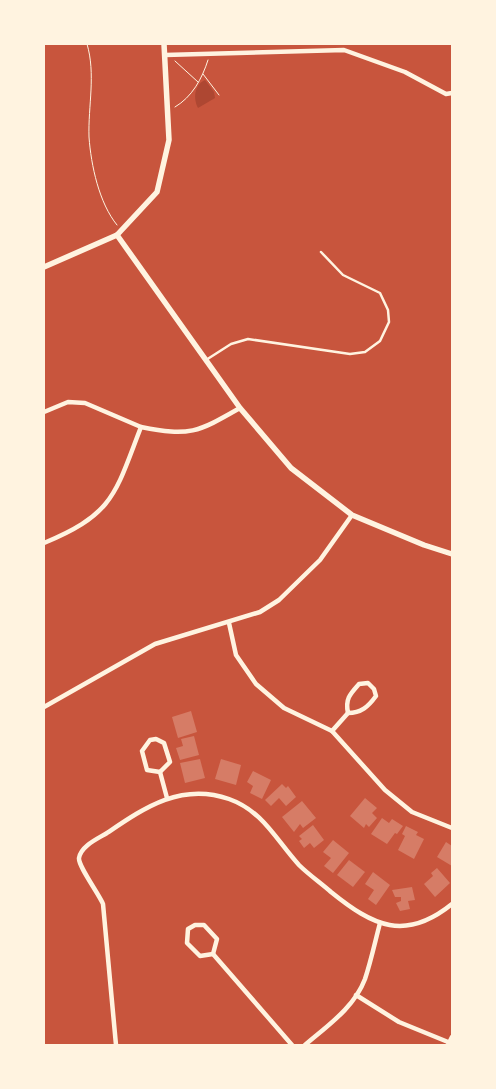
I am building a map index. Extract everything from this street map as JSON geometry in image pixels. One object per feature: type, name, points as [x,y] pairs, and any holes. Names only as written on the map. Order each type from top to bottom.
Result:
[{"type":"street","points":[[44,264],[119,232],[158,192],[169,140],[167,55],[164,44]]},
{"type":"street","points":[[167,55],[344,50],[405,72],[446,94],[452,93]]},
{"type":"street","points":[[119,232],[240,408],[290,468],[352,515],[452,554]]},
{"type":"street","points":[[44,412],[68,402],[85,403],[141,427],[174,434],[206,428],[240,408]]},
{"type":"street","points":[[44,543],[90,521],[105,507],[115,492],[141,427]]},
{"type":"street","points":[[44,707],[155,644],[260,612],[279,600],[320,560],[352,515]]},
{"type":"street","points":[[229,623],[236,655],[256,684],[284,708],[332,731],[385,790],[412,812],[452,828]]},
{"type":"street","points":[[332,731],[348,713],[358,713],[368,706],[376,696],[374,689],[368,683],[359,684],[350,694],[346,702],[348,713]]},
{"type":"street","points":[[156,739],[164,743],[170,762],[160,772],[147,770],[142,751],[150,740],[156,739]]},
{"type":"street","points":[[160,772],[167,798]]},
{"type":"street","points":[[116,1045],[103,904],[79,862],[82,851],[92,843],[142,809],[167,798],[199,794],[218,796],[244,806],[267,824],[299,865],[358,913],[380,923],[420,924],[431,920],[452,904]]},
{"type":"street","points":[[305,1045],[340,1016],[356,995],[364,980],[380,923]]},
{"type":"street","points":[[194,925],[204,925],[217,939],[214,954],[200,956],[187,943],[188,929],[194,925]]},
{"type":"street","points":[[214,954],[292,1045]]},
{"type":"street","points":[[356,995],[399,1022],[448,1044],[452,1037]]},
{"type":"lane","points":[[206,360],[231,344],[248,340],[350,354],[366,352],[380,342],[389,322],[388,310],[380,293],[343,275],[321,252]]},
{"type":"path","points":[[87,44],[91,79],[89,136],[93,163],[104,201],[119,232]]},
{"type":"path","points":[[168,111],[184,102],[203,74],[210,54]]},
{"type":"path","points":[[167,55],[198,82]]},
{"type":"path","points":[[203,74],[220,95]]},
{"type":"shaded area","points":[[205,80],[214,92],[215,98],[198,108],[195,101],[196,92],[201,82]]},
{"type":"building","points":[[191,711],[197,732],[178,738],[172,717]]},
{"type":"building","points":[[194,736],[199,755],[180,760],[176,748],[183,746],[181,739]]},
{"type":"building","points":[[200,759],[205,778],[185,783],[180,763]]},
{"type":"building","points":[[221,759],[241,765],[236,785],[215,779]]},
{"type":"building","points":[[253,771],[271,780],[262,799],[250,793],[253,786],[247,782]]},
{"type":"building","points":[[282,784],[286,788],[288,786],[296,797],[286,806],[279,798],[271,806],[265,800]]},
{"type":"building","points":[[365,798],[377,808],[372,813],[377,818],[369,827],[366,824],[364,828],[350,816]]},
{"type":"building","points":[[302,801],[316,818],[303,828],[300,824],[294,832],[282,817]]},
{"type":"building","points":[[382,818],[389,823],[392,819],[403,826],[387,844],[371,834]]},
{"type":"building","points":[[313,825],[324,840],[314,848],[310,843],[304,848],[299,841],[302,839],[299,836]]},
{"type":"building","points":[[406,826],[418,832],[416,835],[424,839],[414,859],[398,850],[405,836],[402,834]]},
{"type":"building","points":[[333,840],[349,853],[333,873],[324,866],[331,858],[323,852]]},
{"type":"building","points":[[446,842],[452,846],[452,866],[437,857]]},
{"type":"building","points":[[349,860],[365,872],[353,887],[337,875]]},
{"type":"building","points":[[437,868],[450,883],[435,897],[424,884],[433,876],[431,873]]},
{"type":"building","points":[[373,872],[390,885],[376,905],[368,899],[374,890],[365,884]]},
{"type":"building","points":[[412,887],[415,900],[408,901],[410,909],[400,911],[396,903],[401,901],[401,897],[395,897],[392,890]]}]
